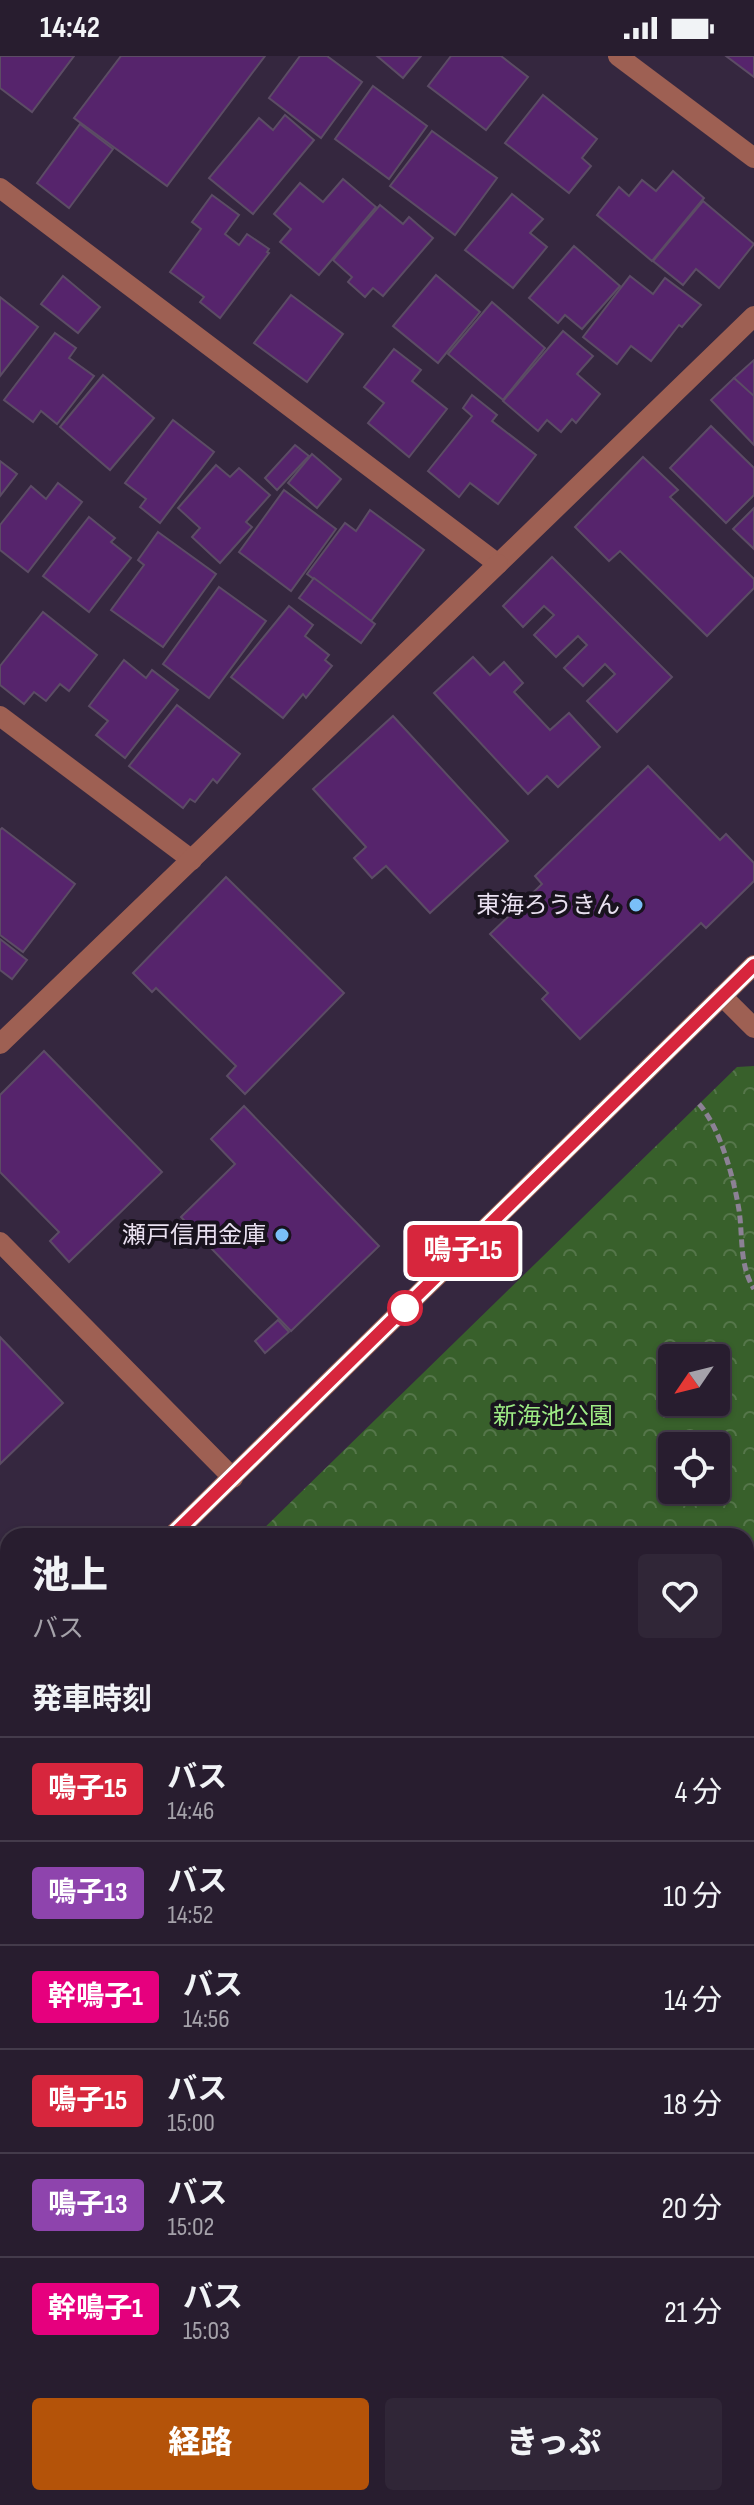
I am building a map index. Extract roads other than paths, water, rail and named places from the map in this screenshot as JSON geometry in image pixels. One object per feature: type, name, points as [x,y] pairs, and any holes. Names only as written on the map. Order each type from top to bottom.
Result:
[{"type":"street","points":[[618,56],[754,158]]},
{"type":"street","points":[[0,188],[498,564]]},
{"type":"street","points":[[0,1044],[754,316]]},
{"type":"street","points":[[0,716],[192,860]]},
{"type":"street","points":[[180,1528],[754,965]]},
{"type":"street","points":[[722,996],[754,1028]]},
{"type":"street","points":[[0,1242],[233,1478]]},
{"type":"place","name":"東海ろうきん","points":[[636,905]]},
{"type":"place","name":"瀬戸信用金庫","points":[[282,1235]]},
{"type":"park label","name":"新海池公園","points":[[553,1416]]}]
